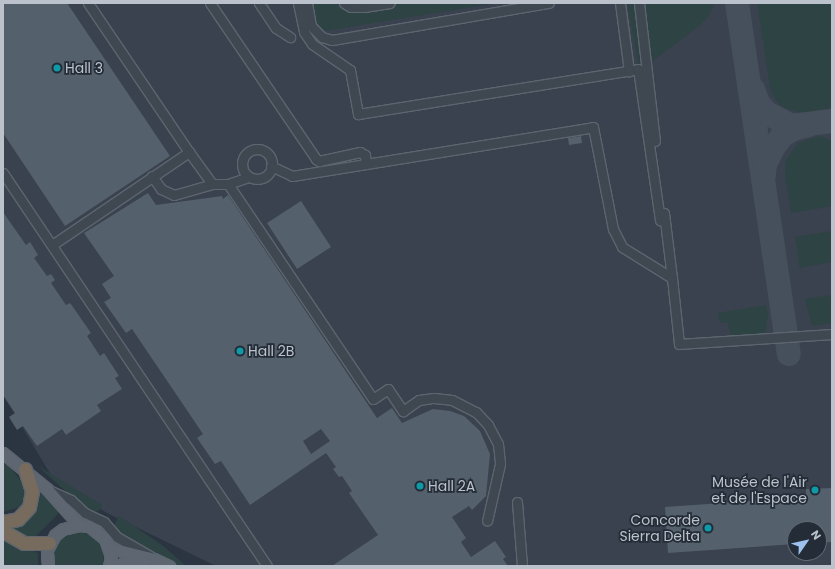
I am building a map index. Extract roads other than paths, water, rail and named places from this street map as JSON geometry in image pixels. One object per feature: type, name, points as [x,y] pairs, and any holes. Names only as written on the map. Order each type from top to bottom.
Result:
[{"type":"highway","points":[[3,522],[18,519],[29,507],[32,491],[25,469]]},
{"type":"highway","points":[[3,532],[24,543],[49,543]]},
{"type":"main road","points":[[3,453],[25,469],[47,489],[79,525]]},
{"type":"main road","points":[[61,503],[63,529]]},
{"type":"main road","points":[[47,566],[49,543],[63,529],[79,525],[98,531],[110,548],[169,566]]},
{"type":"main road","points":[[109,566],[110,548]]},
{"type":"main road","points":[[117,566],[129,561],[153,562]]},
{"type":"lane","points":[[88,3],[212,184]]},
{"type":"lane","points":[[210,3],[316,160],[319,161],[360,152],[365,156],[366,164]]},
{"type":"lane","points":[[259,3],[276,28],[290,37]]},
{"type":"lane","points":[[298,3],[304,32],[312,44],[350,70],[358,114],[638,69],[660,220]]},
{"type":"lane","points":[[307,3],[311,26],[322,37],[332,40],[549,3]]},
{"type":"lane","points":[[344,3],[351,7],[364,7],[390,3]]},
{"type":"lane","points":[[620,3],[629,71]]},
{"type":"lane","points":[[639,3],[680,344],[832,334]]},
{"type":"lane","points":[[248,177],[243,171],[242,163],[245,155],[252,150],[260,150],[267,154],[272,166],[292,176],[594,127],[613,229],[622,247],[672,278]]},
{"type":"lane","points":[[52,245],[189,152]]},
{"type":"lane","points":[[152,176],[161,189],[174,195],[212,184],[228,184],[248,177],[256,179],[264,177],[272,166]]},
{"type":"lane","points":[[3,173],[267,566]]},
{"type":"lane","points":[[228,184],[374,399],[388,389],[403,411],[419,400],[434,398],[452,400],[476,412],[488,425],[498,444],[500,464],[487,521]]},
{"type":"lane","points":[[47,489],[72,500],[85,513],[104,522],[117,537],[153,562]]},
{"type":"lane","points":[[516,502],[522,566]]},
{"type":"place","name":"Hall 3","points":[[57,68]]},
{"type":"place","name":"Hall 2B","points":[[240,351]]},
{"type":"place","name":"Hall 2A","points":[[420,486]]},
{"type":"place","name":"Musée de l'Air et de l'Espace","points":[[815,490]]},
{"type":"place","name":"Concorde Sierra Delta","points":[[708,528]]}]
